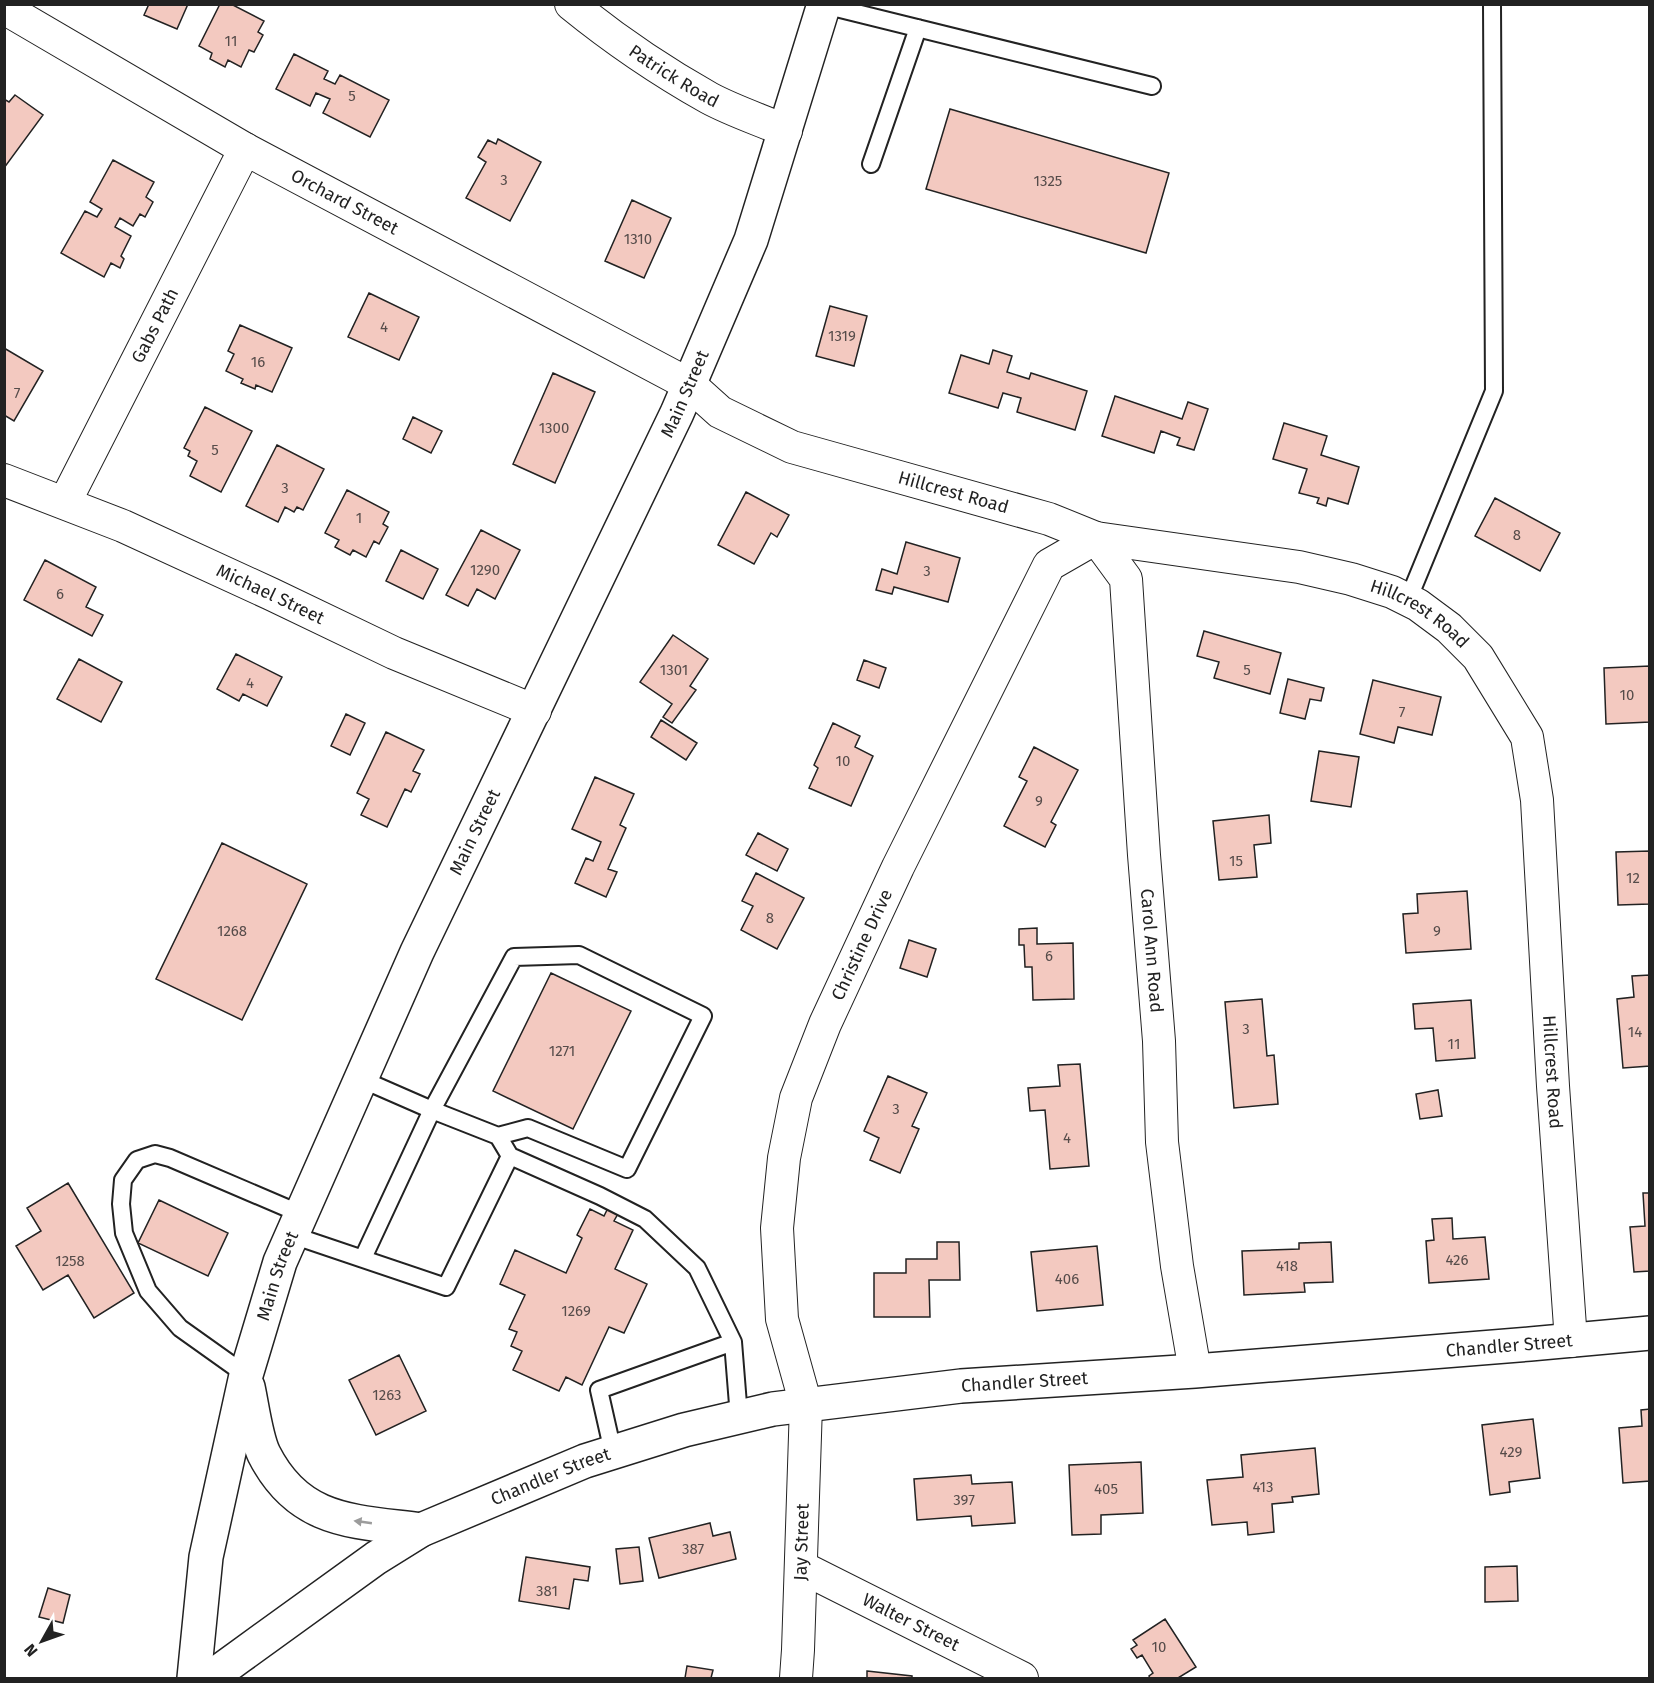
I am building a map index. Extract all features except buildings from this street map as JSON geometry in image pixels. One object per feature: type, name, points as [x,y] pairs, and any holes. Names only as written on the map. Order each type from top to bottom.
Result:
[{"type":"main road","name":"Main Street","points":[[194,1678],[206,1557],[246,1375],[280,1262],[417,952],[690,385],[751,240],[824,5]]},
{"type":"main road","name":"Chandler Street","points":[[210,1678],[367,1565],[420,1530],[574,1465],[684,1430],[773,1409],[961,1386],[1195,1371],[1650,1333]]},
{"type":"main road","points":[[246,1375],[263,1452],[279,1476],[297,1496],[316,1509],[341,1519],[420,1530]]},
{"type":"street","name":"Patrick Road","points":[[571,4],[642,57],[711,99],[786,131]]},
{"type":"street","name":"Orchard Street","points":[[4,8],[245,149],[690,385]]},
{"type":"street","name":"Gabs Path","points":[[65,502],[245,149]]},
{"type":"street","name":"Hillcrest Road","points":[[690,385],[720,412],[792,447],[1038,515],[1096,538],[1299,567],[1351,579],[1392,592],[1418,605],[1449,628],[1478,657],[1527,737],[1537,800],[1553,1086],[1571,1341]]},
{"type":"street","name":"Michael Street","points":[[4,480],[123,526],[394,653],[534,711]]},
{"type":"street","name":"Carol Ann Road","points":[[1096,538],[1126,579],[1159,1041],[1162,1142],[1177,1266],[1195,1371]]},
{"type":"street","name":"Christine Drive","points":[[806,1405],[782,1319],[777,1228],[784,1158],[796,1098],[825,1024],[898,867],[1049,565],[1096,538]]},
{"type":"street","name":"Jay Street","points":[[796,1678],[806,1405]]},
{"type":"street","name":"Walter Street","points":[[801,1567],[1022,1678]]},
{"type":"lane","points":[[1408,600],[1494,391],[1492,4]]},
{"type":"lane","points":[[824,5],[1152,86]]},
{"type":"lane","points":[[871,164],[918,28]]},
{"type":"lane","points":[[361,1079],[432,1110],[498,1136],[528,1128],[627,1169],[703,1016],[579,955],[514,957],[432,1110],[363,1258]]},
{"type":"lane","points":[[498,1136],[510,1156],[600,1196],[645,1219],[697,1268],[733,1342],[739,1417]]},
{"type":"lane","points":[[246,1375],[180,1328],[147,1291],[124,1233],[121,1204],[123,1180],[137,1160],[155,1154],[170,1158],[363,1258],[446,1287],[510,1156]]},
{"type":"lane","points":[[613,1452],[599,1390],[733,1342]]}]
